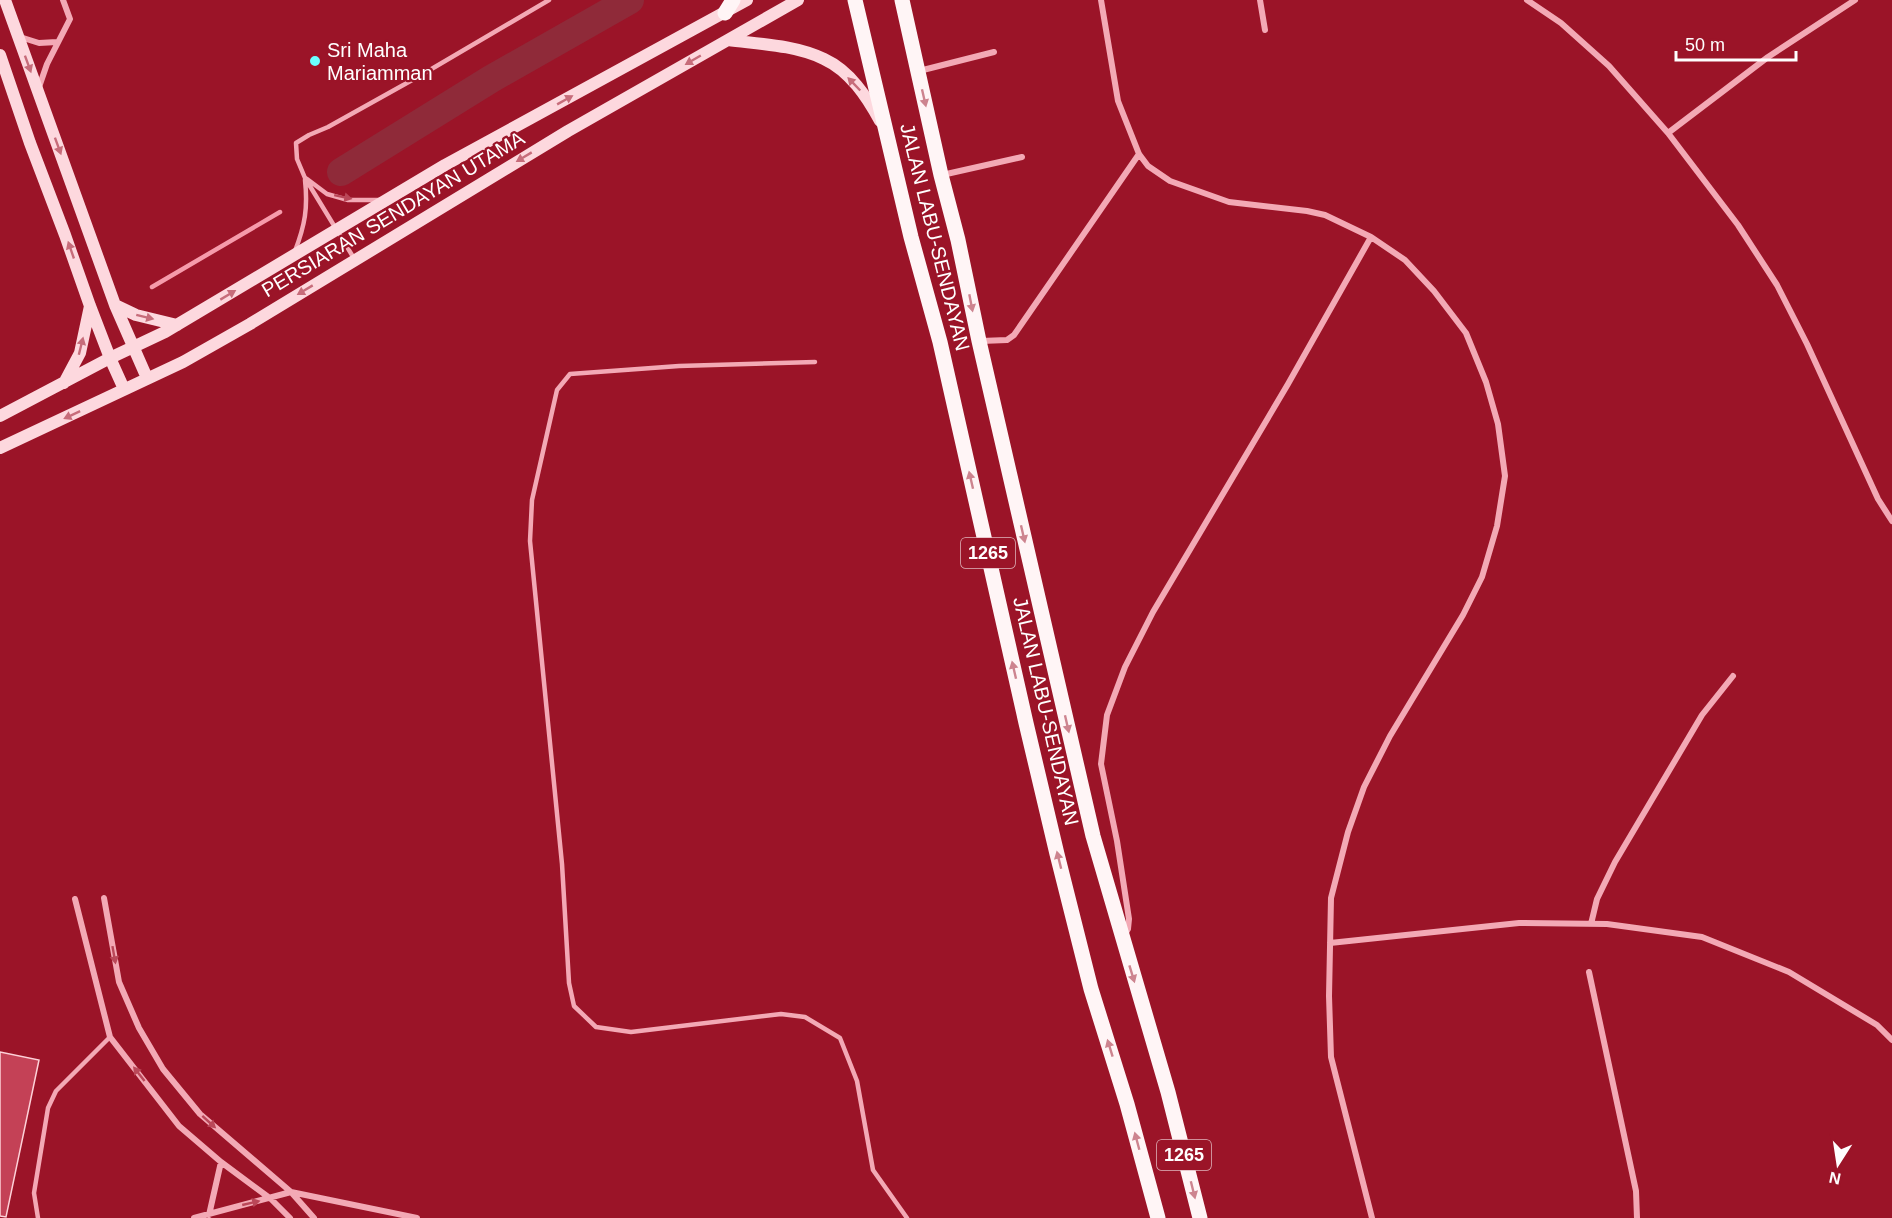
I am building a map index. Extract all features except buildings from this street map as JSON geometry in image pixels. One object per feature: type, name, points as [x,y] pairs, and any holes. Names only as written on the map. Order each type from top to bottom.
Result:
[{"type":"main road","points":[[5,0],[115,305],[147,378]]},
{"type":"main road","name":"PERSIARAN SENDAYAN UTAMA","points":[[0,416],[177,325],[445,165],[729,6],[747,0]]},
{"type":"main road","name":"PERSIARAN SENDAYAN UTAMA","points":[[0,448],[183,362],[250,324],[568,131],[798,0]]},
{"type":"main road","name":"JALAN LABU-SENDAYAN","points":[[855,0],[911,237],[940,342],[1057,854],[1091,989],[1127,1104],[1158,1218]]},
{"type":"main road","name":"JALAN LABU-SENDAYAN","points":[[902,0],[1093,836],[1168,1092],[1200,1218]]},
{"type":"main road","points":[[728,40],[800,50],[825,59],[845,74],[866,95],[887,132]]},
{"type":"main road","points":[[0,55],[90,306],[124,389]]},
{"type":"main road","points":[[115,305],[136,315],[177,325]]},
{"type":"main road","points":[[64,383],[80,353],[90,306]]},
{"type":"street","points":[[38,91],[47,64],[70,19],[63,0]]},
{"type":"street","points":[[1101,0],[1118,101],[1139,154],[1148,166],[1170,181],[1229,202],[1325,215],[1371,237],[1405,260],[1434,291],[1466,333],[1486,382],[1498,424],[1505,476],[1497,526],[1482,577],[1463,615],[1390,736],[1364,787],[1348,832],[1331,898],[1329,996],[1331,1057],[1372,1218]]},
{"type":"street","points":[[1260,0],[1265,30]]},
{"type":"street","points":[[1527,0],[1561,24],[1609,66],[1668,133],[1738,225],[1777,285],[1808,344],[1878,499],[1892,521]]},
{"type":"street","points":[[1668,133],[1768,57],[1855,0]]},
{"type":"street","points":[[19,37],[39,42],[57,42]]},
{"type":"street","points":[[918,71],[994,52]]},
{"type":"street","points":[[979,341],[1007,340],[1014,335],[1139,154]]},
{"type":"street","points":[[942,175],[1023,157]]},
{"type":"street","points":[[1122,938],[1128,928],[1129,919],[1117,841],[1101,764],[1107,715],[1125,667],[1153,612],[1288,384],[1371,237]]},
{"type":"street","points":[[1591,924],[1597,899],[1621,852],[1702,715],[1733,676]]},
{"type":"street","points":[[104,897],[119,982],[139,1028],[163,1069],[200,1114],[291,1192],[314,1218]]},
{"type":"street","points":[[75,899],[110,1037],[179,1126],[221,1162],[271,1198],[290,1218]]},
{"type":"street","points":[[1330,943],[1519,923],[1607,924],[1702,937],[1789,972],[1877,1025],[1892,1040]]},
{"type":"street","points":[[1589,972],[1636,1191],[1638,1218]]},
{"type":"street","points":[[209,1215],[221,1162]]},
{"type":"street","points":[[194,1218],[291,1192],[417,1218]]},
{"type":"lane","points":[[355,260],[305,178],[297,159],[296,143],[423,74],[549,0]]},
{"type":"lane","points":[[305,178],[327,194],[348,200],[386,200]]},
{"type":"lane","points":[[294,256],[304,226],[308,202],[305,178]]},
{"type":"lane","points":[[815,362],[679,366],[570,374],[557,390],[532,500],[530,541],[562,864],[569,983],[574,1006],[596,1027],[631,1032],[781,1014],[805,1017],[840,1038],[857,1081],[873,1170],[907,1218]]},
{"type":"lane","points":[[38,1218],[34,1193],[48,1108],[56,1091],[110,1037]]},
{"type":"waterway","points":[[341,172],[491,79],[630,0]]},
{"type":"waterway","points":[[152,287],[280,212]]},
{"type":"place","name":"Sri Maha Mariamman","points":[[315,61]]}]
